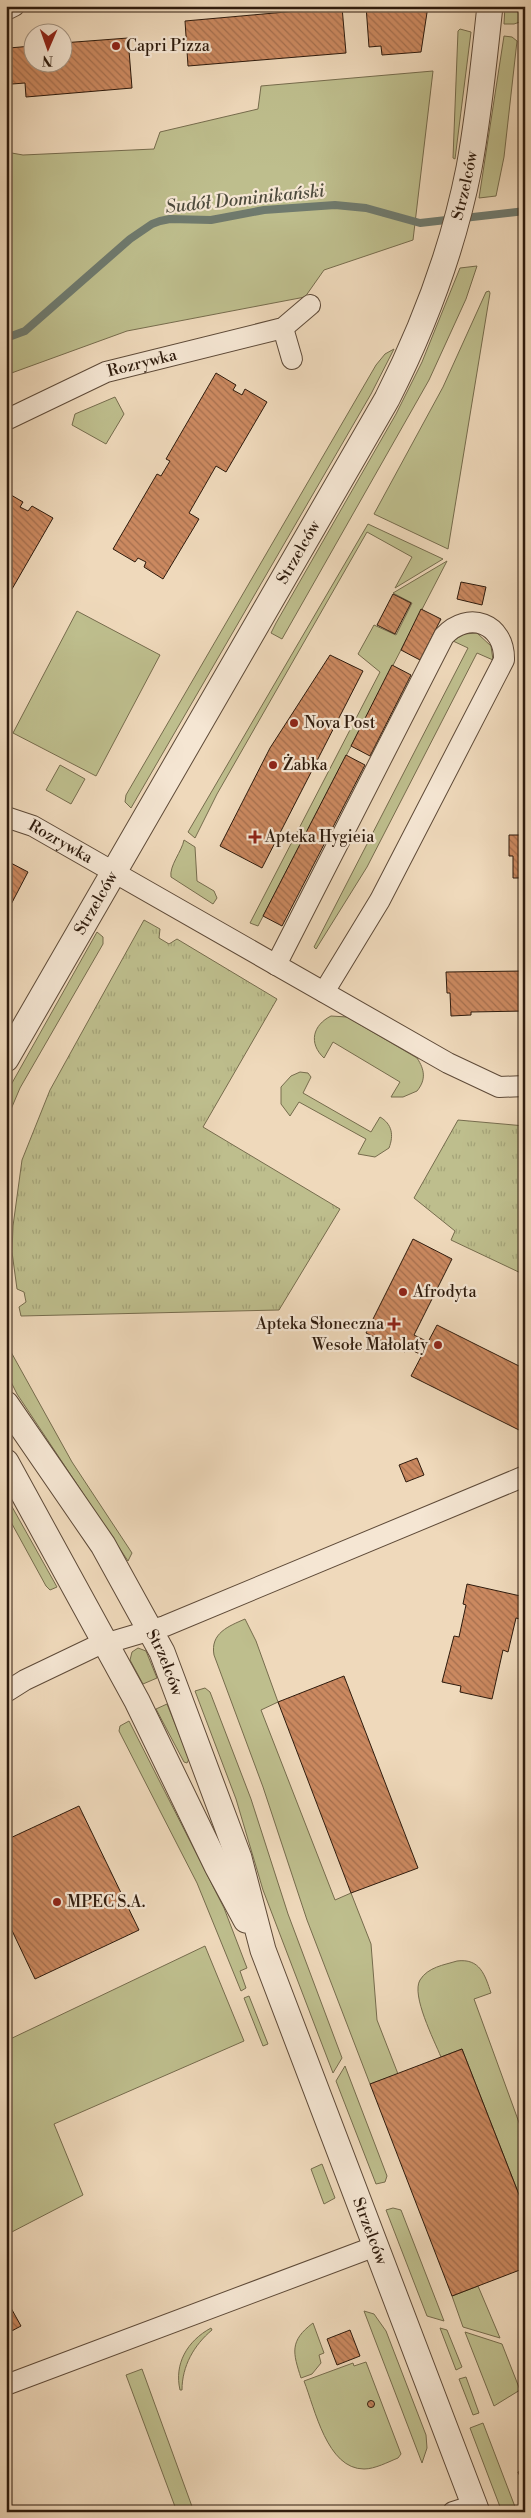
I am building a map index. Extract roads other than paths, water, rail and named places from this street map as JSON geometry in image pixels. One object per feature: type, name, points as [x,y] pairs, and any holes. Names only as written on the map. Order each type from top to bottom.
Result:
[{"type":"street","points":[[6,10],[14,6]]},
{"type":"street","name":"Strzelców","points":[[6,1060],[387,399],[415,340],[442,270],[462,200],[474,133],[490,6]]},
{"type":"street","name":"Rozrywka","points":[[6,420],[106,372],[284,328],[310,305]]},
{"type":"street","points":[[284,328],[292,359]]},
{"type":"street","points":[[276,965],[444,636],[453,626],[467,622],[484,625],[500,636],[504,648],[504,660],[380,900],[324,992]]},
{"type":"street","name":"Rozrywka","points":[[6,817],[34,826],[469,1074],[499,1087],[525,1086]]},
{"type":"street","name":"Strzelców","points":[[6,1404],[103,1545],[150,1631],[175,1684],[239,1858],[263,1950],[376,2246],[468,2509]]},
{"type":"street","name":"Strzelców","points":[[6,1462],[136,1701],[217,1866],[263,1950]]},
{"type":"street","points":[[6,1692],[25,1680],[94,1647],[150,1631],[246,1594],[525,1476]]},
{"type":"street","points":[[6,2385],[376,2246]]},
{"type":"waterway","name":"Sudół Dominikański","points":[[6,338],[25,331],[130,239],[152,224],[160,221],[170,219],[211,220],[264,210],[335,205],[366,208],[420,223],[525,211]]},
{"type":"place","name":"Capri Pizza","points":[[116,46]]},
{"type":"place","name":"Nova Post","points":[[294,723]]},
{"type":"place","name":"Żabka","points":[[273,765]]},
{"type":"place","name":"Apteka Hygieia","points":[[255,837]]},
{"type":"place","name":"Afrodyta","points":[[403,1292]]},
{"type":"place","name":"Apteka Słoneczna","points":[[394,1324]]},
{"type":"place","name":"Wesołe Małolaty","points":[[438,1345]]},
{"type":"place","name":"MPEC S.A.","points":[[57,1902]]}]
